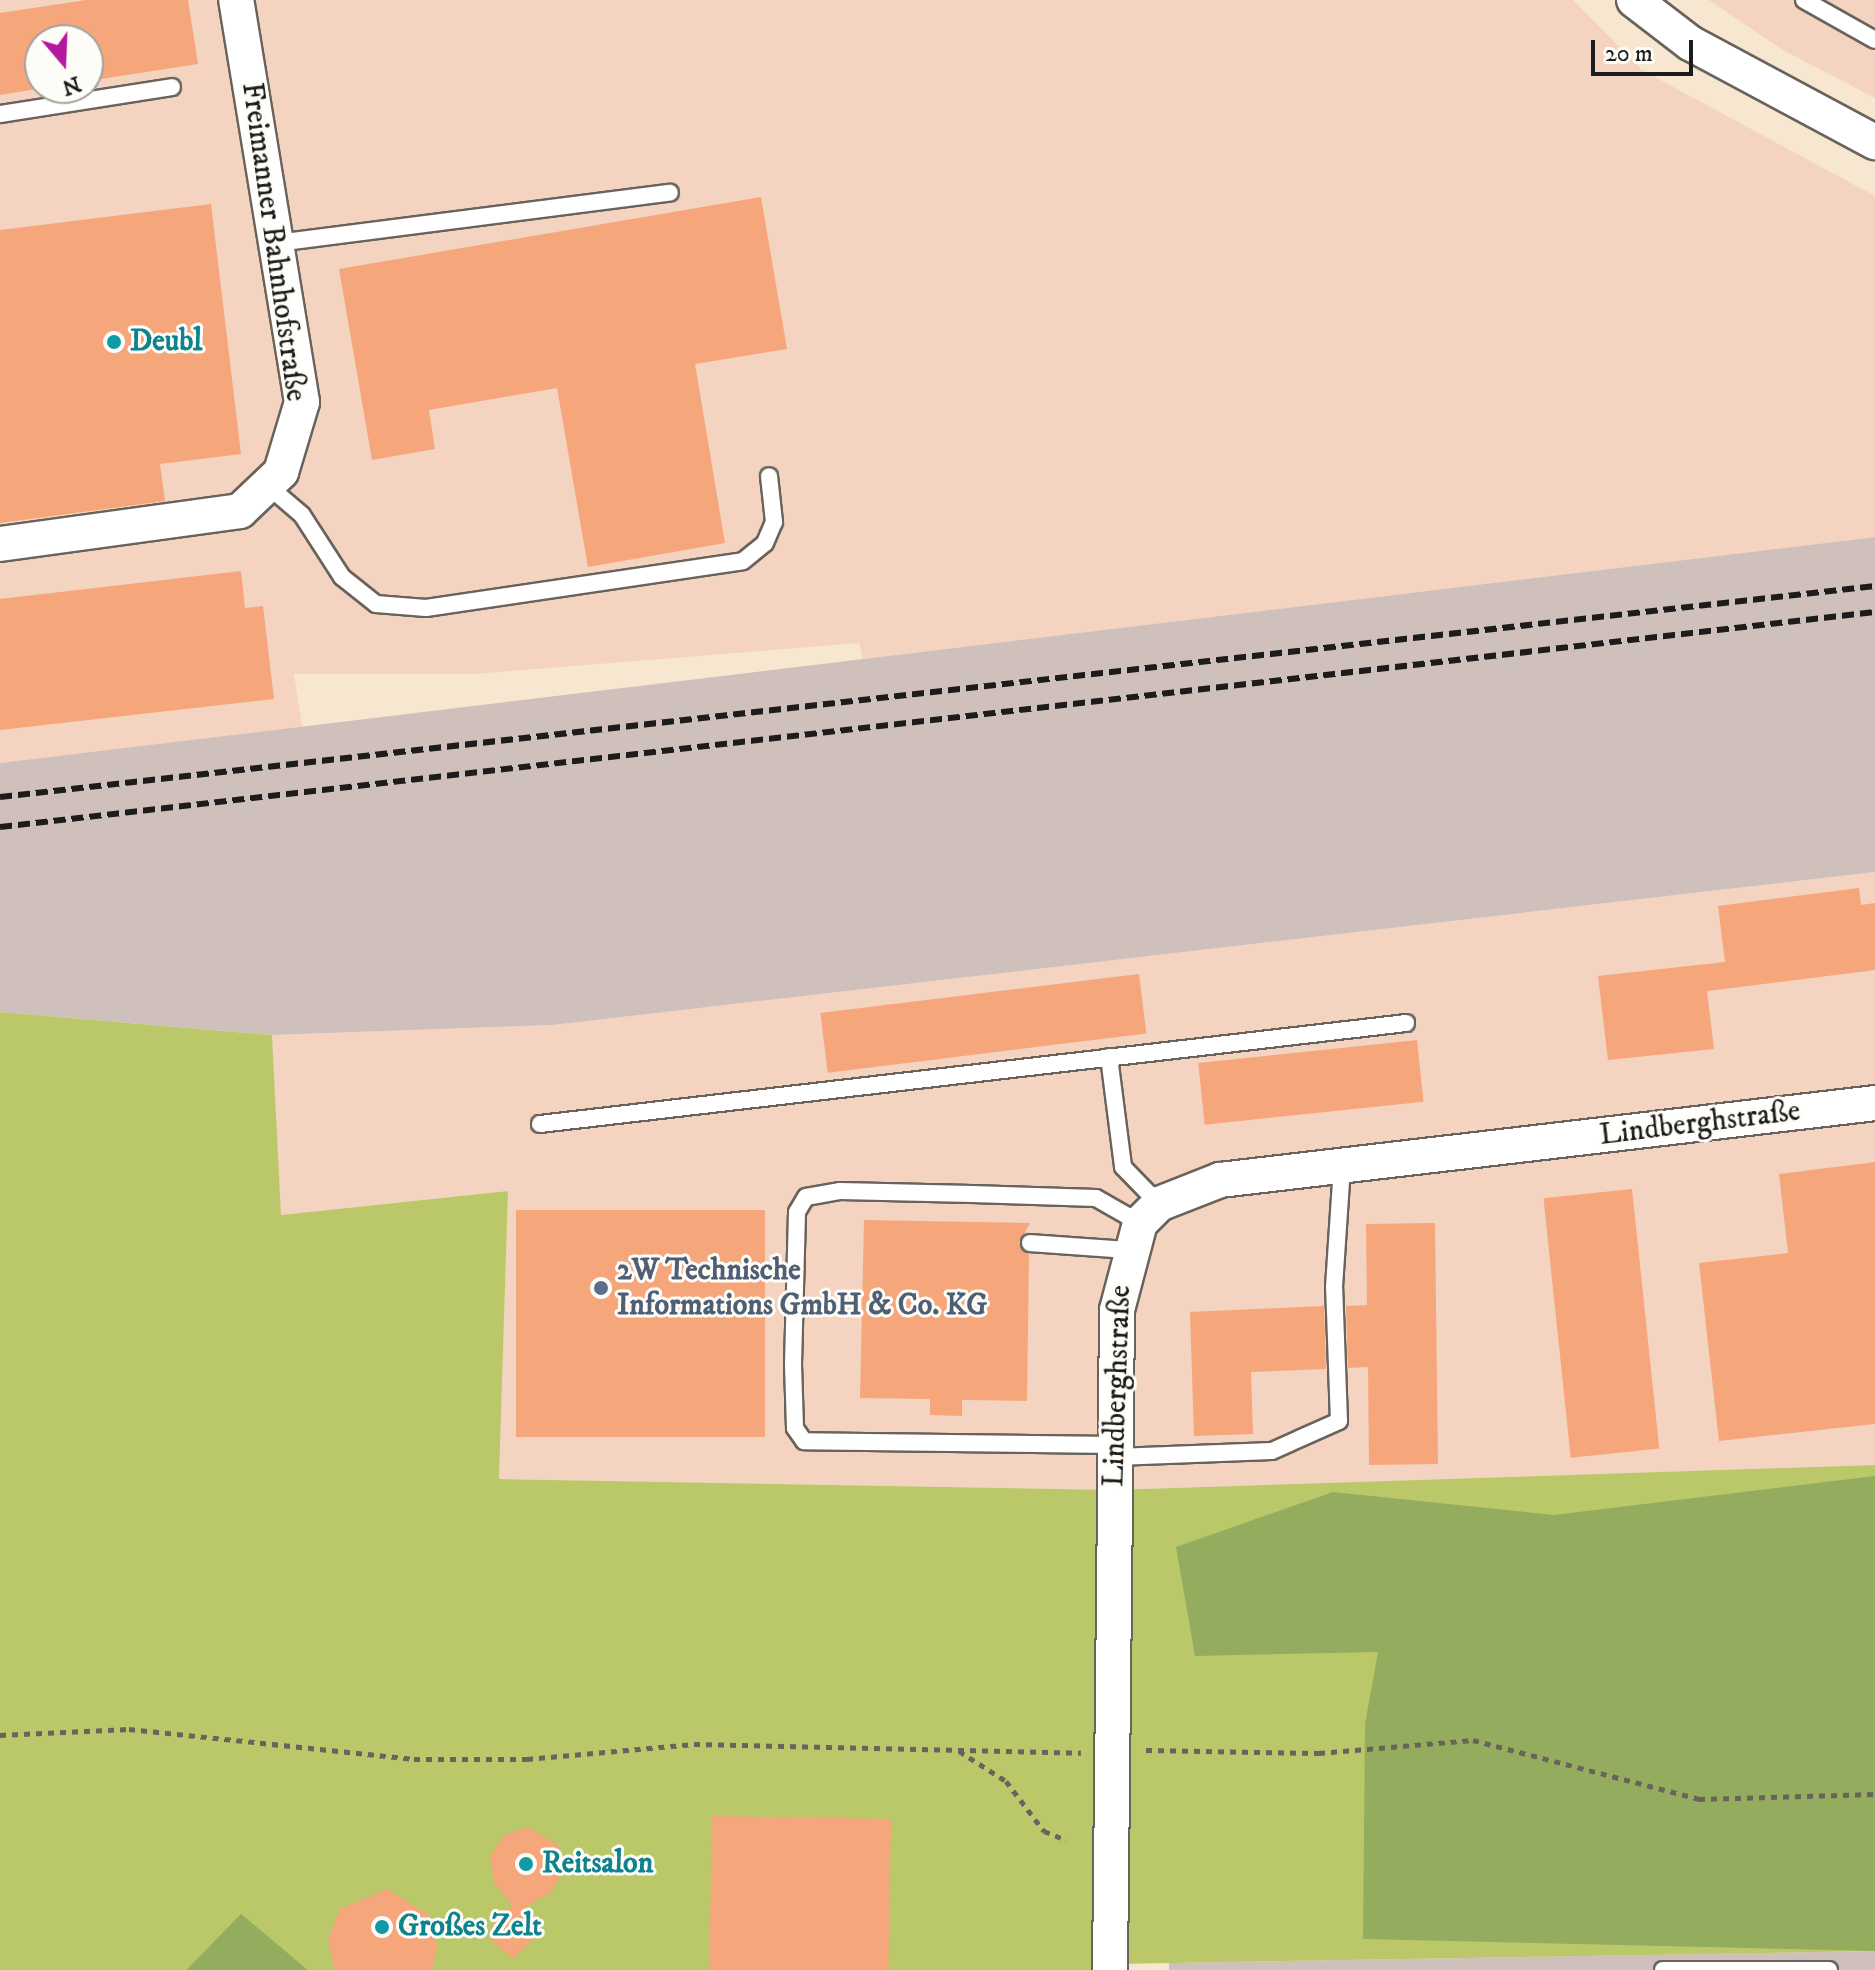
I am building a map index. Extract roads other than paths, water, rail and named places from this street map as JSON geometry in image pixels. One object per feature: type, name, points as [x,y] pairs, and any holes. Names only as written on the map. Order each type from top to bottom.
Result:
[{"type":"street","name":"Freimanner Bahnhofstraße","points":[[0,544],[240,511],[281,472],[302,402],[236,0]]},
{"type":"street","points":[[1634,0],[1690,43],[1875,142]]},
{"type":"street","name":"Lindberghstraße","points":[[1110,1970],[1117,1310],[1142,1226],[1220,1180],[1875,1103]]},
{"type":"lane","points":[[1804,0],[1875,40]]},
{"type":"lane","points":[[0,114],[172,87]]},
{"type":"lane","points":[[277,243],[670,193]]},
{"type":"lane","points":[[267,485],[302,515],[342,577],[376,604],[426,608],[743,561],[765,543],[774,522],[769,476]]},
{"type":"lane","points":[[540,1124],[1406,1023]]},
{"type":"lane","points":[[1109,1057],[1123,1167],[1142,1226]]},
{"type":"lane","points":[[1142,1226],[1096,1198],[840,1191],[806,1197],[797,1212],[793,1365],[795,1428],[804,1441],[1116,1451],[1272,1451],[1339,1421],[1334,1287],[1342,1166]]},
{"type":"lane","points":[[1030,1243],[1142,1226]]},
{"type":"lane","points":[[1663,1970],[1829,1970]]},
{"type":"railway","points":[[0,797],[1875,586]]},
{"type":"railway","points":[[0,827],[1875,612]]},
{"type":"place","name":"Deubl","points":[[114,342]]},
{"type":"place","name":"2W Technische Informations GmbH & Co. KG","points":[[601,1288]]},
{"type":"place","name":"Reitsalon","points":[[526,1864]]},
{"type":"place","name":"Großes Zelt","points":[[382,1927]]}]
